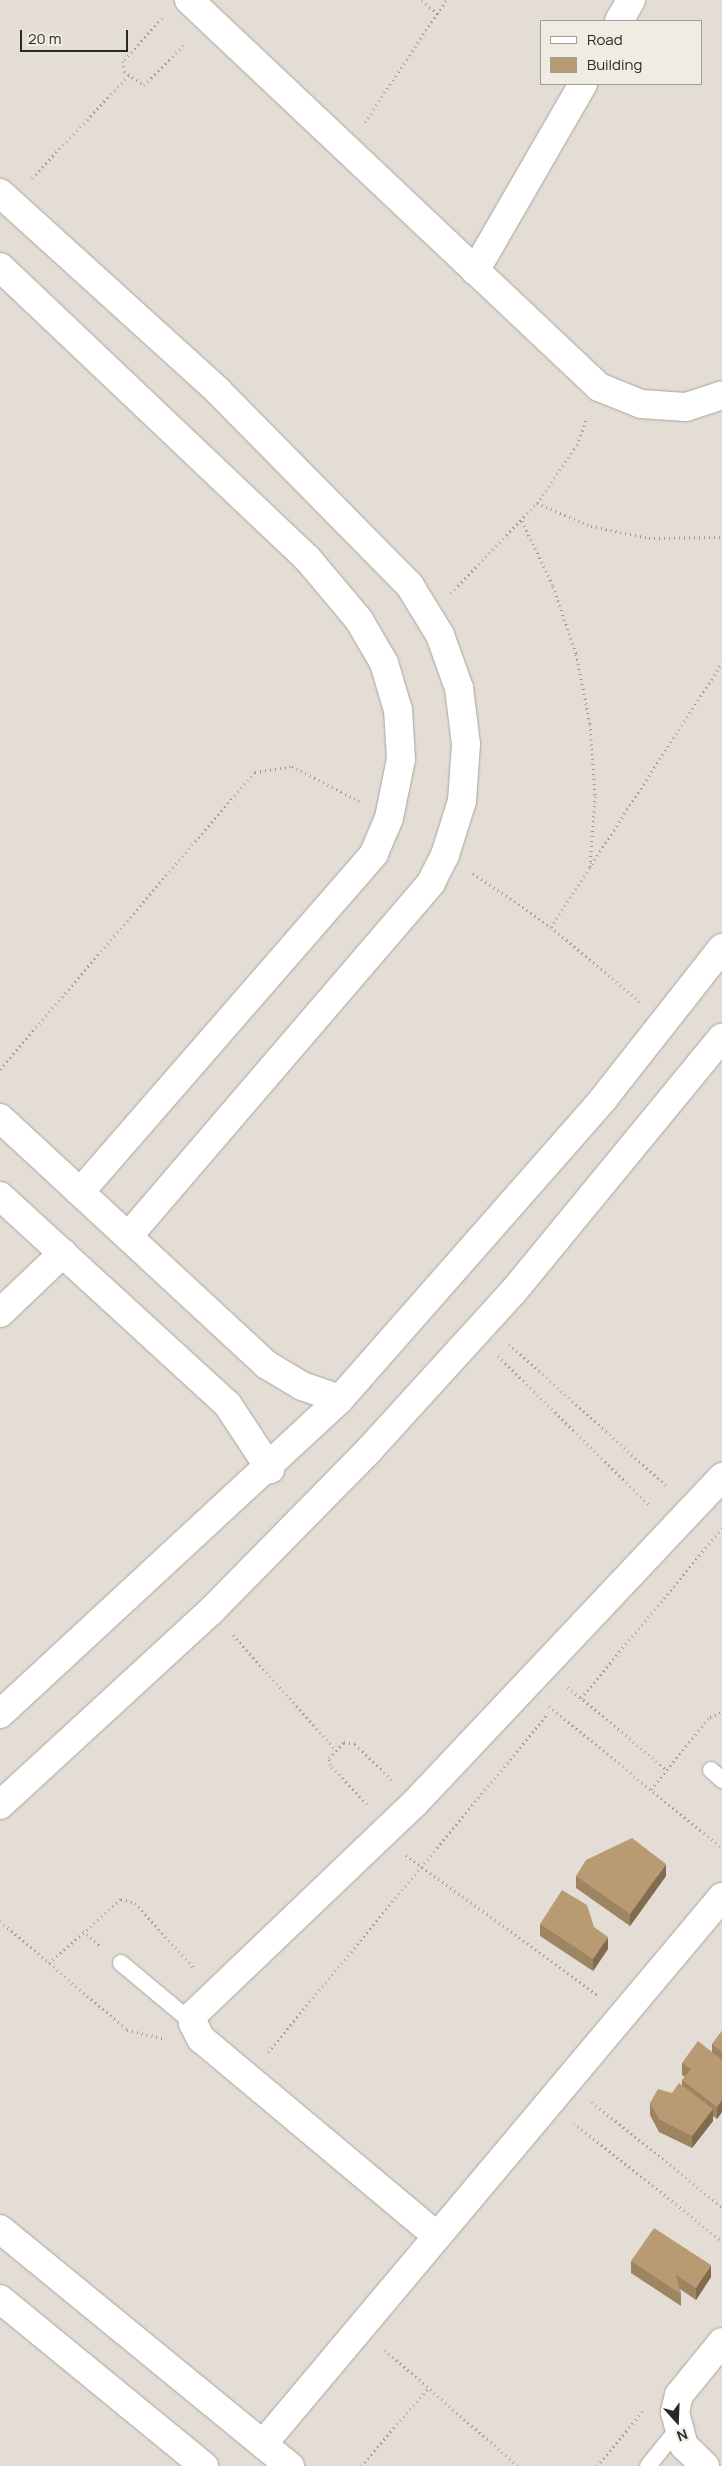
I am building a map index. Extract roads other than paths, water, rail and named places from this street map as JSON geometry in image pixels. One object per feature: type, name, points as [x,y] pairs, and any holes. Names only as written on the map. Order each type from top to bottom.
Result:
[{"type":"street","points":[[189,0],[599,388],[650,405],[686,407],[722,395]]},
{"type":"street","points":[[620,20],[631,0]]},
{"type":"street","points":[[475,272],[582,85]]},
{"type":"street","points":[[5,197],[218,391],[338,508],[410,586],[429,616],[459,688],[466,744],[462,801],[445,855],[431,883],[128,1236]]},
{"type":"street","points":[[0,267],[247,498],[359,620],[384,663],[398,710],[401,759],[389,818],[374,854],[80,1192]]},
{"type":"street","points":[[0,1714],[270,1469],[340,1400],[481,1242],[722,948]]},
{"type":"street","points":[[0,1805],[211,1611],[370,1449],[480,1328],[722,1038]]},
{"type":"street","points":[[0,1118],[268,1365],[302,1386],[340,1400]]},
{"type":"street","points":[[0,1196],[228,1405],[270,1469]]},
{"type":"street","points":[[0,1313],[62,1252]]},
{"type":"street","points":[[437,2236],[247,2077],[194,2027],[199,2005],[415,1803],[536,1679],[722,1477]]},
{"type":"street","points":[[263,2444],[722,1897]]},
{"type":"street","points":[[0,2229],[290,2466]]},
{"type":"street","points":[[0,2299],[204,2466]]},
{"type":"street","points":[[705,2466],[684,2446],[676,2430],[679,2395],[722,2342]]},
{"type":"lane","points":[[121,1963],[194,2027]]},
{"type":"lane","points":[[648,2466],[676,2430]]}]
